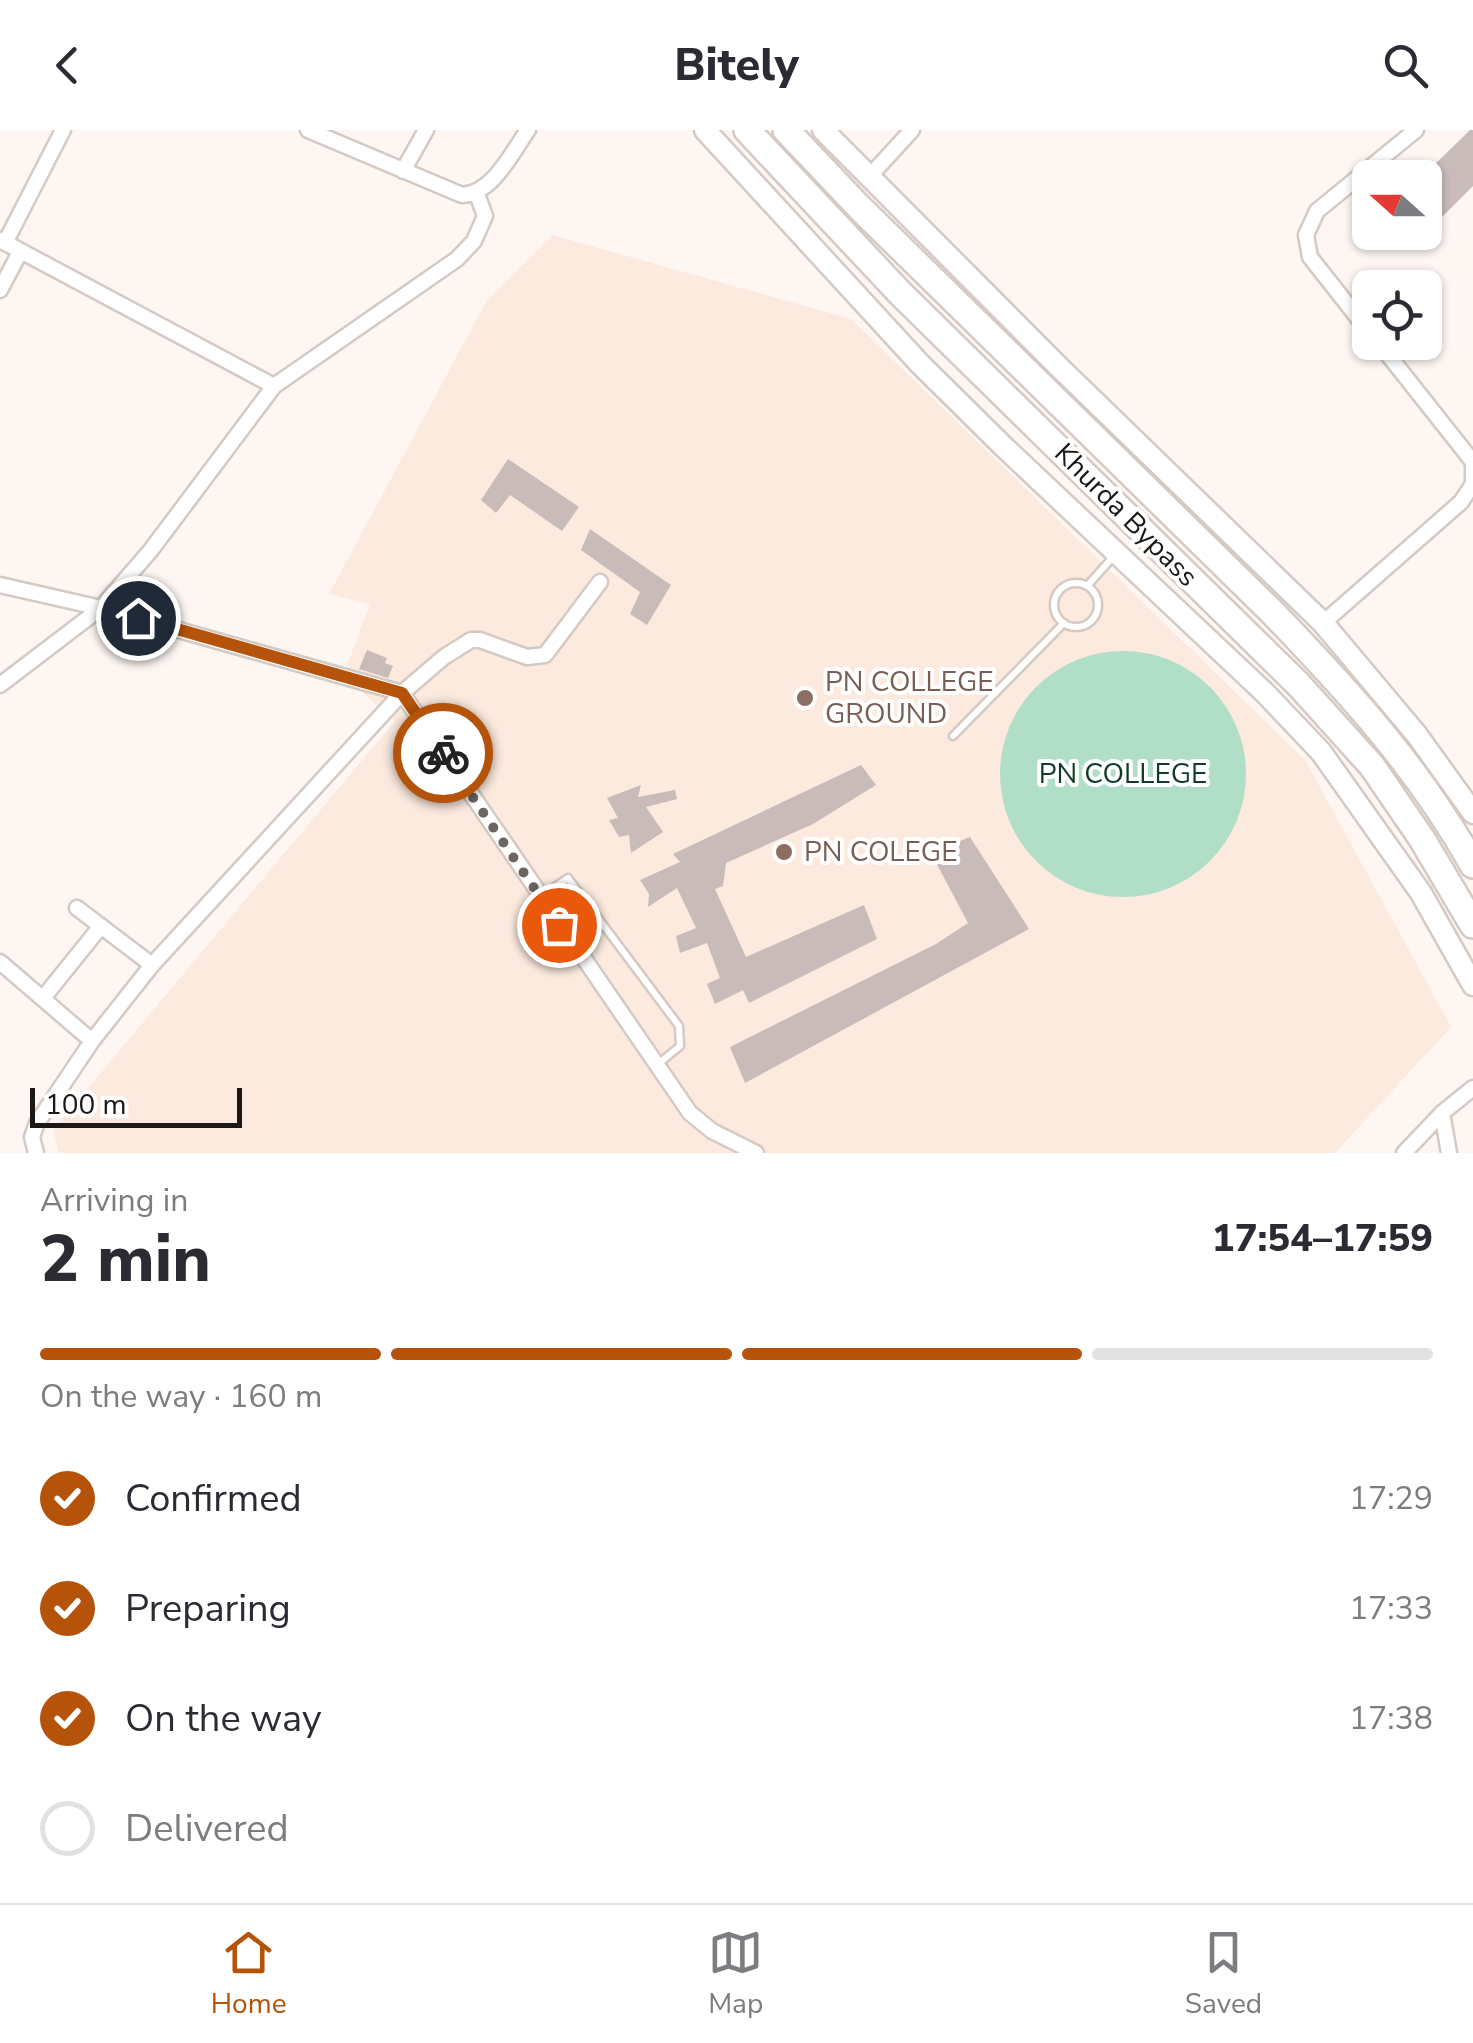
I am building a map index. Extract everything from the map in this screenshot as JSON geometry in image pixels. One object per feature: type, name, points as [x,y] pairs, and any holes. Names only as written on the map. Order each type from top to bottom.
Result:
[{"type":"highway","name":"Khurda Bypass","points":[[747,130],[900,293],[1299,685],[1372,766],[1422,838],[1473,925]]},
{"type":"highway","name":"Khurda Bypass","points":[[786,130],[1323,666],[1396,746],[1473,865]]},
{"type":"main road","points":[[705,130],[920,364],[1322,752],[1421,893],[1473,986]]},
{"type":"main road","points":[[822,130],[1323,623],[1418,735],[1473,813]]},
{"type":"street","points":[[64,130],[2,241],[274,386]]},
{"type":"street","points":[[308,130],[462,195],[477,194],[488,184],[528,130]]},
{"type":"street","points":[[403,171],[426,130]]},
{"type":"street","points":[[869,178],[912,130]]},
{"type":"street","points":[[1352,310],[1310,257],[1306,235],[1317,211],[1416,130]]},
{"type":"street","points":[[0,685],[101,608],[151,550],[274,386],[456,259],[482,227],[485,216],[477,194]]},
{"type":"street","points":[[0,290],[20,252]]},
{"type":"street","points":[[1323,623],[1461,502],[1472,484],[1472,462],[1392,360]]},
{"type":"street","points":[[36,1153],[32,1138],[38,1122],[92,1040],[152,965],[402,693],[471,640],[527,656],[545,655],[600,582]]},
{"type":"street","points":[[0,584],[101,608],[402,693],[690,1113],[712,1130],[756,1153]]},
{"type":"street","points":[[77,908],[152,965]]},
{"type":"street","points":[[43,998],[101,926]]},
{"type":"street","points":[[0,962],[92,1040]]},
{"type":"street","points":[[1404,1153],[1442,1113],[1473,1088]]},
{"type":"street","points":[[1442,1113],[1449,1153]]},
{"type":"lane","points":[[1087,586],[1117,553]]},
{"type":"lane","points":[[1073,584],[1087,586],[1097,597],[1094,618],[1084,626],[1064,623],[1054,605],[1060,591],[1073,584]]},
{"type":"lane","points":[[953,736],[1064,623]]},
{"type":"lane","points":[[540,897],[568,878],[679,1026],[680,1046],[657,1065]]},
{"type":"shaded area","name":"PN COLLEGE GROUND","points":[[552,235],[851,319],[1305,760],[1451,1027],[1335,1153],[59,1153],[53,1130],[395,721],[343,676],[370,604],[329,594],[486,302]]},
{"type":"green space","name":"PN COLLEGE","points":[[1123,651],[1170,661],[1210,687],[1236,727],[1246,774],[1236,821],[1210,861],[1170,887],[1123,897],[1076,887],[1036,861],[1010,821],[1000,774],[1010,727],[1036,687],[1076,661]]},
{"type":"building","points":[[1473,130],[1473,186],[1442,217],[1442,160]]},
{"type":"building","points":[[508,459],[579,507],[562,531],[510,495],[496,513],[481,500]]},
{"type":"building","points":[[590,529],[671,585],[647,625],[630,614],[640,592],[581,550]]},
{"type":"building","points":[[367,650],[387,658],[385,663],[393,666],[388,678],[359,669]]},
{"type":"building","points":[[861,765],[876,785],[813,824],[726,863],[723,886],[715,889],[746,957],[864,905],[877,939],[749,1003],[743,990],[715,1004],[707,984],[720,978],[707,943],[680,953],[676,936],[696,928],[677,888],[648,907],[649,894],[640,880],[680,862],[673,854]]},
{"type":"building","points":[[641,785],[638,797],[675,790],[677,799],[646,807],[663,832],[631,853],[629,835],[619,837],[609,820],[618,818],[607,798]]},
{"type":"building","points":[[970,837],[1029,929],[745,1083],[730,1047],[936,944],[968,923],[931,853]]},
{"type":"way so far","points":[[443,753],[559,925]]},
{"type":"place","name":"PN COLLEGE GROUND","points":[[805,698]]},
{"type":"place","name":"PN COLEGE","points":[[784,852]]},
{"type":"route","points":[[138,618],[402,693],[443,753]]}]
